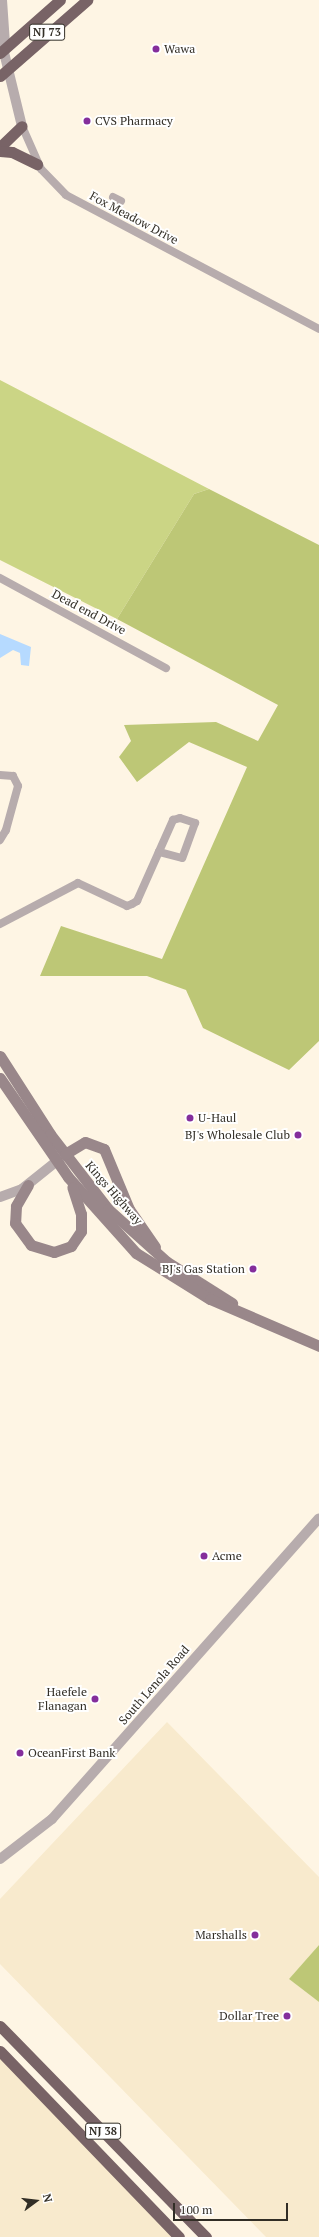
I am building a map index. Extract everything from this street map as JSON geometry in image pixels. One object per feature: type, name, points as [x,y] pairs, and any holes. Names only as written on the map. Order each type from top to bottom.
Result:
[{"type":"highway","name":"NJ 73","points":[[3,50],[60,0]]},
{"type":"highway","name":"NJ 73","points":[[0,76],[87,0]]},
{"type":"highway","points":[[0,147],[22,126]]},
{"type":"highway","points":[[0,151],[12,152],[37,164]]},
{"type":"highway","name":"NJ 38","points":[[0,2026],[206,2237]]},
{"type":"highway","name":"NJ 38","points":[[0,2051],[179,2237]]},
{"type":"main road","name":"Kings Highway","points":[[0,1056],[65,1154],[113,1213],[165,1260],[243,1312]]},
{"type":"main road","points":[[0,1078],[56,1162],[68,1177],[82,1226],[76,1241],[60,1251],[37,1248],[18,1229],[14,1211],[28,1185]]},
{"type":"main road","points":[[65,1154],[85,1142],[104,1149],[129,1209],[165,1260]]},
{"type":"main road","name":"Kings Highway","points":[[68,1177],[136,1252],[196,1292],[319,1346]]},
{"type":"street","points":[[2,0],[3,50]]},
{"type":"street","points":[[0,36],[3,50]]},
{"type":"street","name":"Fox Meadow Drive","points":[[3,50],[10,66],[22,126],[37,164],[51,183],[71,199],[319,329]]},
{"type":"street","name":"Dead end Drive","points":[[0,578],[166,668]]},
{"type":"street","points":[[0,775],[13,776],[18,786],[6,830],[0,840]]},
{"type":"street","points":[[0,924],[78,883],[127,906],[137,902],[173,820],[180,818],[195,823],[182,858],[159,852]]},
{"type":"street","points":[[0,1197],[28,1185],[65,1154]]},
{"type":"street","name":"South Lenola Road","points":[[0,1859],[52,1819],[319,1518]]},
{"type":"shaded area","points":[[167,1722],[319,1877],[319,1945],[289,1979],[319,2002],[319,2237],[266,2237],[0,1964],[0,1899]]},
{"type":"shaded area","points":[[0,2051],[179,2237],[0,2237]]},
{"type":"green space","points":[[0,380],[209,489],[194,494],[117,619],[0,560]]},
{"type":"green space","points":[[209,489],[319,545],[319,1041],[289,1070],[203,1028],[186,990],[147,976],[40,976],[61,926],[162,959],[247,767],[189,742],[137,782],[119,757],[131,741],[124,725],[216,722],[258,741],[278,705],[117,619],[194,494]]},
{"type":"green space","points":[[319,1945],[319,2002],[289,1979]]},
{"type":"water","points":[[0,634],[31,647],[29,666],[21,665],[20,653],[13,650],[0,658]]},
{"type":"place","name":"Wawa","points":[[156,49]]},
{"type":"place","name":"CVS Pharmacy","points":[[87,121]]},
{"type":"place","name":"U-Haul","points":[[190,1118]]},
{"type":"place","name":"BJ's Wholesale Club","points":[[298,1135]]},
{"type":"place","name":"BJ's Gas Station","points":[[253,1269]]},
{"type":"place","name":"Acme","points":[[204,1556]]},
{"type":"place","name":"Haefele Flanagan","points":[[95,1699]]},
{"type":"place","name":"OceanFirst Bank","points":[[20,1753]]},
{"type":"place","name":"Marshalls","points":[[255,1935]]},
{"type":"place","name":"Dollar Tree","points":[[287,2016]]}]
